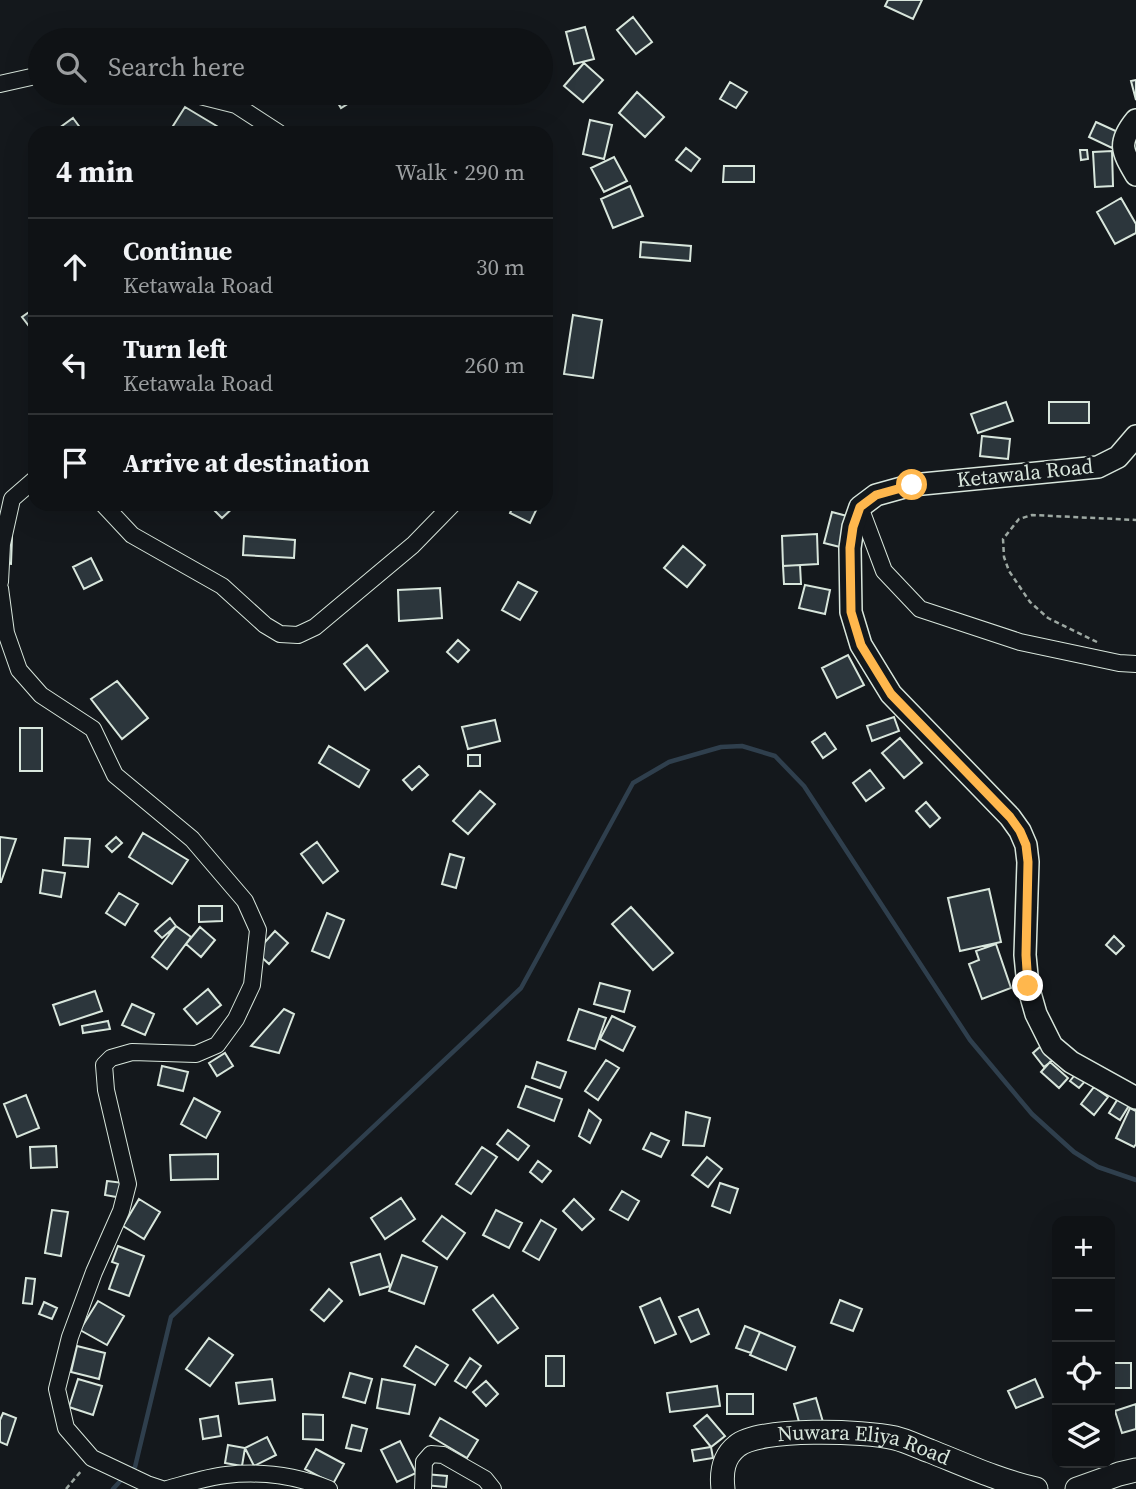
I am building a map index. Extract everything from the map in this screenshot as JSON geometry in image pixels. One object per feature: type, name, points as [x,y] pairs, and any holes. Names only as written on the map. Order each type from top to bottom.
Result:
[{"type":"highway","name":"Nuwara Eliya Road","points":[[723,1489],[723,1468],[727,1456],[744,1441],[772,1435],[851,1432],[898,1439],[1015,1484],[1036,1489]]},
{"type":"highway","points":[[1077,1489],[1136,1470]]},
{"type":"main road","points":[[1136,120],[1125,134],[1124,145],[1126,158],[1136,175]]},
{"type":"main road","name":"Ketawala Road","points":[[860,507],[876,495],[912,485],[1098,467],[1118,457],[1136,436]]},
{"type":"main road","points":[[860,507],[850,548],[851,612],[861,645],[891,694],[1010,817],[1020,831],[1026,845],[1028,862],[1028,986],[1036,1014],[1052,1046],[1071,1062],[1136,1098]]},
{"type":"street","points":[[0,83],[28,77]]},
{"type":"street","points":[[236,105],[268,126]]},
{"type":"street","points":[[28,485],[12,499],[2,544],[0,585],[6,634],[19,670],[41,695],[93,729],[115,775],[192,839],[245,901],[258,930],[252,985],[236,1020],[217,1045],[196,1054],[132,1052],[111,1058],[104,1065],[106,1090],[128,1184],[121,1211],[94,1272],[70,1338],[57,1389],[66,1428],[92,1458],[155,1487]]},
{"type":"street","points":[[860,507],[884,571],[920,609],[1020,642],[1128,663]]},
{"type":"street","points":[[110,511],[132,535],[222,586],[265,625],[280,634],[298,635],[315,627],[413,545],[446,511]]},
{"type":"street","points":[[423,1489],[424,1462],[431,1454],[443,1455],[485,1479],[493,1489]]},
{"type":"street","points":[[167,1489],[226,1475],[277,1475],[329,1489]]},
{"type":"path","points":[[1128,663],[1112,650],[1048,618],[1030,602],[1009,571],[1004,557],[1003,539],[1019,519],[1032,515],[1136,520]]},
{"type":"path","points":[[66,1489],[92,1458]]},
{"type":"building","points":[[888,0],[922,0],[913,19],[885,6]]},
{"type":"building","points":[[633,17],[652,42],[636,54],[617,30]]},
{"type":"building","points":[[585,27],[594,59],[574,64],[566,32]]},
{"type":"building","points":[[584,63],[603,80],[583,102],[564,86]]},
{"type":"building","points":[[1136,80],[1136,100],[1131,81]]},
{"type":"building","points":[[730,82],[747,92],[736,108],[720,99]]},
{"type":"building","points":[[637,92],[664,117],[645,137],[619,113]]},
{"type":"building","points":[[185,107],[217,126],[173,126]]},
{"type":"building","points":[[73,118],[79,126],[62,126]]},
{"type":"building","points":[[590,120],[612,125],[604,159],[583,154]]},
{"type":"building","points":[[1096,122],[1120,133],[1112,148],[1089,137]]},
{"type":"building","points":[[686,148],[700,159],[691,171],[676,160]]},
{"type":"building","points":[[1080,150],[1087,150],[1088,159],[1081,160]]},
{"type":"building","points":[[1112,151],[1113,186],[1095,187],[1093,152]]},
{"type":"building","points":[[614,157],[627,181],[604,192],[591,168]]},
{"type":"building","points":[[724,166],[754,166],[754,182],[723,182]]},
{"type":"building","points":[[630,186],[643,216],[613,228],[601,199]]},
{"type":"building","points":[[1121,198],[1136,224],[1136,233],[1115,244],[1097,212]]},
{"type":"building","points":[[641,242],[691,246],[690,261],[640,257]]},
{"type":"building","points":[[28,313],[28,325],[22,317]]},
{"type":"building","points":[[573,315],[602,320],[593,378],[564,374]]},
{"type":"building","points":[[1006,402],[1013,421],[978,433],[971,414]]},
{"type":"building","points":[[1049,402],[1089,402],[1089,423],[1049,423]]},
{"type":"building","points":[[982,436],[1010,439],[1008,459],[980,456]]},
{"type":"building","points":[[215,511],[230,511],[222,518]]},
{"type":"building","points":[[511,511],[536,511],[530,523],[510,513]]},
{"type":"building","points":[[832,512],[847,516],[840,547],[824,543]]},
{"type":"building","points":[[817,534],[818,564],[783,566],[782,536]]},
{"type":"building","points":[[244,536],[295,540],[294,558],[243,555]]},
{"type":"building","points":[[0,537],[12,537],[11,564],[0,563]]},
{"type":"building","points":[[683,546],[705,565],[687,587],[664,568]]},
{"type":"building","points":[[91,558],[102,580],[84,589],[73,567]]},
{"type":"building","points":[[800,565],[801,584],[784,584],[783,566]]},
{"type":"building","points":[[518,582],[537,592],[520,620],[502,610]]},
{"type":"building","points":[[805,585],[830,590],[825,614],[799,608]]},
{"type":"building","points":[[440,588],[442,618],[399,621],[398,590]]},
{"type":"building","points":[[458,640],[469,650],[458,662],[447,652]]},
{"type":"building","points":[[367,645],[388,671],[365,690],[344,664]]},
{"type":"building","points":[[848,655],[864,685],[837,698],[822,668]]},
{"type":"building","points":[[117,681],[148,718],[122,739],[91,699]]},
{"type":"building","points":[[894,717],[899,731],[872,741],[867,726]]},
{"type":"building","points":[[495,720],[500,741],[468,749],[462,727]]},
{"type":"building","points":[[20,728],[42,728],[42,771],[20,771]]},
{"type":"building","points":[[825,733],[836,749],[823,758],[812,742]]},
{"type":"building","points":[[900,738],[922,763],[904,778],[882,753]]},
{"type":"building","points":[[329,746],[369,770],[359,787],[319,763]]},
{"type":"building","points":[[468,755],[480,755],[480,766],[468,766]]},
{"type":"building","points":[[419,766],[428,775],[412,790],[403,780]]},
{"type":"building","points":[[870,770],[884,788],[866,801],[853,783]]},
{"type":"building","points":[[480,791],[495,804],[468,834],[453,821]]},
{"type":"building","points":[[926,802],[940,818],[930,827],[916,811]]},
{"type":"building","points":[[143,833],[188,860],[172,884],[129,857]]},
{"type":"building","points":[[0,837],[16,839],[1,882],[0,882]]},
{"type":"building","points":[[116,837],[122,843],[112,852],[106,846]]},
{"type":"building","points":[[65,838],[90,839],[88,867],[63,865]]},
{"type":"building","points":[[317,842],[338,871],[323,883],[301,854]]},
{"type":"building","points":[[450,854],[464,858],[456,888],[442,884]]},
{"type":"building","points":[[43,870],[65,873],[61,897],[40,893]]},
{"type":"building","points":[[989,889],[1001,942],[960,951],[948,898]]},
{"type":"building","points":[[119,893],[138,904],[125,925],[106,913]]},
{"type":"building","points":[[199,906],[222,906],[222,921],[199,922]]},
{"type":"building","points":[[631,907],[673,953],[653,970],[612,924]]},
{"type":"building","points":[[327,913],[344,920],[329,958],[312,951]]},
{"type":"building","points":[[170,918],[176,926],[162,938],[155,931]]},
{"type":"building","points":[[176,926],[191,937],[167,969],[152,957]]},
{"type":"building","points":[[200,927],[215,940],[201,957],[186,944]]},
{"type":"building","points":[[275,931],[288,943],[269,964],[256,952]]},
{"type":"building","points":[[1114,936],[1124,946],[1116,954],[1106,945]]},
{"type":"building","points":[[996,944],[1011,988],[982,999],[969,964],[979,960],[976,951]]},
{"type":"building","points":[[600,983],[630,991],[624,1012],[594,1004]]},
{"type":"building","points":[[208,989],[221,1005],[197,1024],[184,1009]]},
{"type":"building","points":[[95,991],[102,1011],[60,1025],[53,1005]]},
{"type":"building","points":[[132,1004],[154,1014],[145,1035],[122,1025]]},
{"type":"building","points":[[284,1009],[294,1014],[279,1053],[251,1046]]},
{"type":"building","points":[[579,1009],[606,1018],[595,1049],[568,1040]]},
{"type":"building","points":[[612,1016],[635,1027],[623,1051],[600,1039]]},
{"type":"building","points":[[108,1021],[110,1029],[83,1033],[82,1026]]},
{"type":"building","points":[[1041,1046],[1053,1060],[1044,1067],[1033,1053]]},
{"type":"building","points":[[225,1053],[233,1066],[217,1076],[209,1063]]},
{"type":"building","points":[[606,1060],[619,1068],[598,1100],[585,1091]]},
{"type":"building","points":[[537,1062],[566,1072],[560,1088],[532,1078]]},
{"type":"building","points":[[1050,1062],[1068,1078],[1059,1088],[1041,1072]]},
{"type":"building","points":[[162,1066],[188,1072],[183,1091],[158,1085]]},
{"type":"building","points":[[1078,1071],[1087,1079],[1079,1088],[1070,1081]]},
{"type":"building","points":[[526,1086],[562,1099],[554,1121],[518,1107]]},
{"type":"building","points":[[1094,1087],[1108,1097],[1094,1115],[1081,1104]]},
{"type":"building","points":[[26,1095],[39,1128],[17,1137],[4,1104]]},
{"type":"building","points":[[1119,1097],[1130,1104],[1120,1120],[1109,1113]]},
{"type":"building","points":[[194,1098],[220,1112],[206,1138],[181,1124]]},
{"type":"building","points":[[1130,1108],[1136,1111],[1134,1147],[1116,1138]]},
{"type":"building","points":[[589,1110],[601,1120],[590,1143],[579,1136]]},
{"type":"building","points":[[686,1112],[710,1118],[704,1146],[683,1145]]},
{"type":"building","points":[[508,1130],[529,1146],[518,1160],[497,1144]]},
{"type":"building","points":[[651,1133],[669,1141],[661,1157],[643,1149]]},
{"type":"building","points":[[56,1146],[57,1167],[31,1168],[30,1147]]},
{"type":"building","points":[[482,1147],[497,1157],[471,1194],[456,1184]]},
{"type":"building","points":[[218,1154],[218,1179],[171,1180],[170,1155]]},
{"type":"building","points":[[707,1157],[722,1169],[708,1187],[692,1175]]},
{"type":"building","points":[[538,1161],[551,1171],[542,1182],[530,1172]]},
{"type":"building","points":[[107,1181],[124,1183],[122,1198],[105,1195]]},
{"type":"building","points":[[720,1183],[738,1189],[730,1213],[712,1206]]},
{"type":"building","points":[[622,1191],[639,1201],[628,1220],[610,1210]]},
{"type":"building","points":[[401,1198],[415,1219],[385,1239],[371,1218]]},
{"type":"building","points":[[139,1199],[160,1212],[144,1239],[123,1226]]},
{"type":"building","points":[[574,1199],[594,1219],[582,1230],[563,1211]]},
{"type":"building","points":[[52,1210],[68,1212],[61,1256],[45,1253]]},
{"type":"building","points":[[496,1210],[522,1223],[509,1248],[483,1235]]},
{"type":"building","points":[[442,1216],[465,1233],[447,1259],[423,1241]]},
{"type":"building","points":[[541,1220],[556,1229],[539,1260],[523,1251]]},
{"type":"building","points":[[118,1246],[144,1256],[129,1296],[109,1289],[118,1264],[112,1262]]},
{"type":"building","points":[[380,1254],[390,1286],[360,1295],[351,1263]]},
{"type":"building","points":[[402,1255],[437,1267],[424,1304],[389,1291]]},
{"type":"building","points":[[26,1278],[35,1279],[32,1304],[23,1303]]},
{"type":"building","points":[[329,1289],[342,1301],[324,1321],[311,1310]]},
{"type":"building","points":[[493,1295],[518,1328],[498,1343],[473,1310]]},
{"type":"building","points":[[660,1298],[676,1334],[655,1343],[640,1307]]},
{"type":"building","points":[[840,1300],[862,1309],[853,1331],[831,1323]]},
{"type":"building","points":[[98,1301],[124,1316],[107,1345],[80,1330]]},
{"type":"building","points":[[44,1302],[57,1308],[52,1319],[39,1314]]},
{"type":"building","points":[[698,1309],[709,1334],[691,1342],[679,1317]]},
{"type":"building","points":[[745,1326],[760,1332],[751,1353],[736,1348]]},
{"type":"building","points":[[760,1332],[795,1347],[786,1370],[750,1355]]},
{"type":"building","points":[[209,1338],[233,1355],[210,1386],[186,1369]]},
{"type":"building","points":[[77,1346],[105,1353],[99,1379],[71,1372]]},
{"type":"building","points":[[416,1346],[448,1365],[435,1385],[404,1366]]},
{"type":"building","points":[[546,1356],[564,1356],[564,1386],[546,1386]]},
{"type":"building","points":[[470,1358],[481,1366],[466,1388],[455,1381]]},
{"type":"building","points":[[1115,1363],[1131,1363],[1131,1388],[1115,1388]]},
{"type":"building","points":[[350,1373],[372,1379],[365,1403],[343,1397]]},
{"type":"building","points":[[78,1379],[102,1386],[93,1415],[69,1407]]},
{"type":"building","points":[[272,1379],[275,1400],[239,1404],[236,1383]]},
{"type":"building","points":[[382,1379],[415,1385],[409,1414],[377,1408]]},
{"type":"building","points":[[1035,1379],[1043,1397],[1016,1408],[1008,1391]]},
{"type":"building","points":[[486,1381],[498,1394],[486,1406],[473,1392]]},
{"type":"building","points":[[717,1386],[720,1406],[670,1412],[667,1393]]},
{"type":"building","points":[[727,1394],[753,1394],[753,1414],[727,1414]]},
{"type":"building","points":[[816,1398],[823,1422],[801,1429],[794,1404]]},
{"type":"building","points":[[1136,1404],[1136,1429],[1122,1433],[1115,1411]]},
{"type":"building","points":[[3,1413],[16,1418],[7,1445],[0,1442],[0,1420]]},
{"type":"building","points":[[303,1414],[323,1415],[323,1440],[303,1439]]},
{"type":"building","points":[[707,1415],[725,1436],[711,1447],[694,1426]]},
{"type":"building","points":[[218,1416],[221,1436],[203,1439],[200,1419]]},
{"type":"building","points":[[440,1418],[478,1440],[467,1458],[430,1436]]},
{"type":"building","points":[[352,1425],[367,1429],[361,1451],[346,1448]]},
{"type":"building","points":[[267,1437],[276,1455],[254,1466],[245,1448]]},
{"type":"building","points":[[400,1441],[416,1473],[397,1482],[381,1450]]},
{"type":"building","points":[[228,1445],[245,1448],[242,1466],[225,1463]]},
{"type":"building","points":[[711,1447],[713,1458],[694,1461],[692,1450]]},
{"type":"building","points":[[316,1449],[344,1464],[333,1484],[305,1469]]},
{"type":"building","points":[[425,1474],[447,1476],[446,1487],[424,1485]]},
{"type":"waterway","points":[[131,1471],[135,1467],[171,1317],[521,988],[633,783],[669,762],[721,747],[742,746],[775,756],[804,786],[970,1040],[1032,1114],[1074,1152],[1098,1167],[1136,1180]]},
{"type":"waterway","points":[[113,1489],[124,1477]]},
{"type":"route","points":[[912,485],[876,495],[860,507],[850,548],[851,612],[861,645],[891,694],[1010,817],[1020,831],[1026,845],[1029,876],[1026,955],[1028,986]]}]
